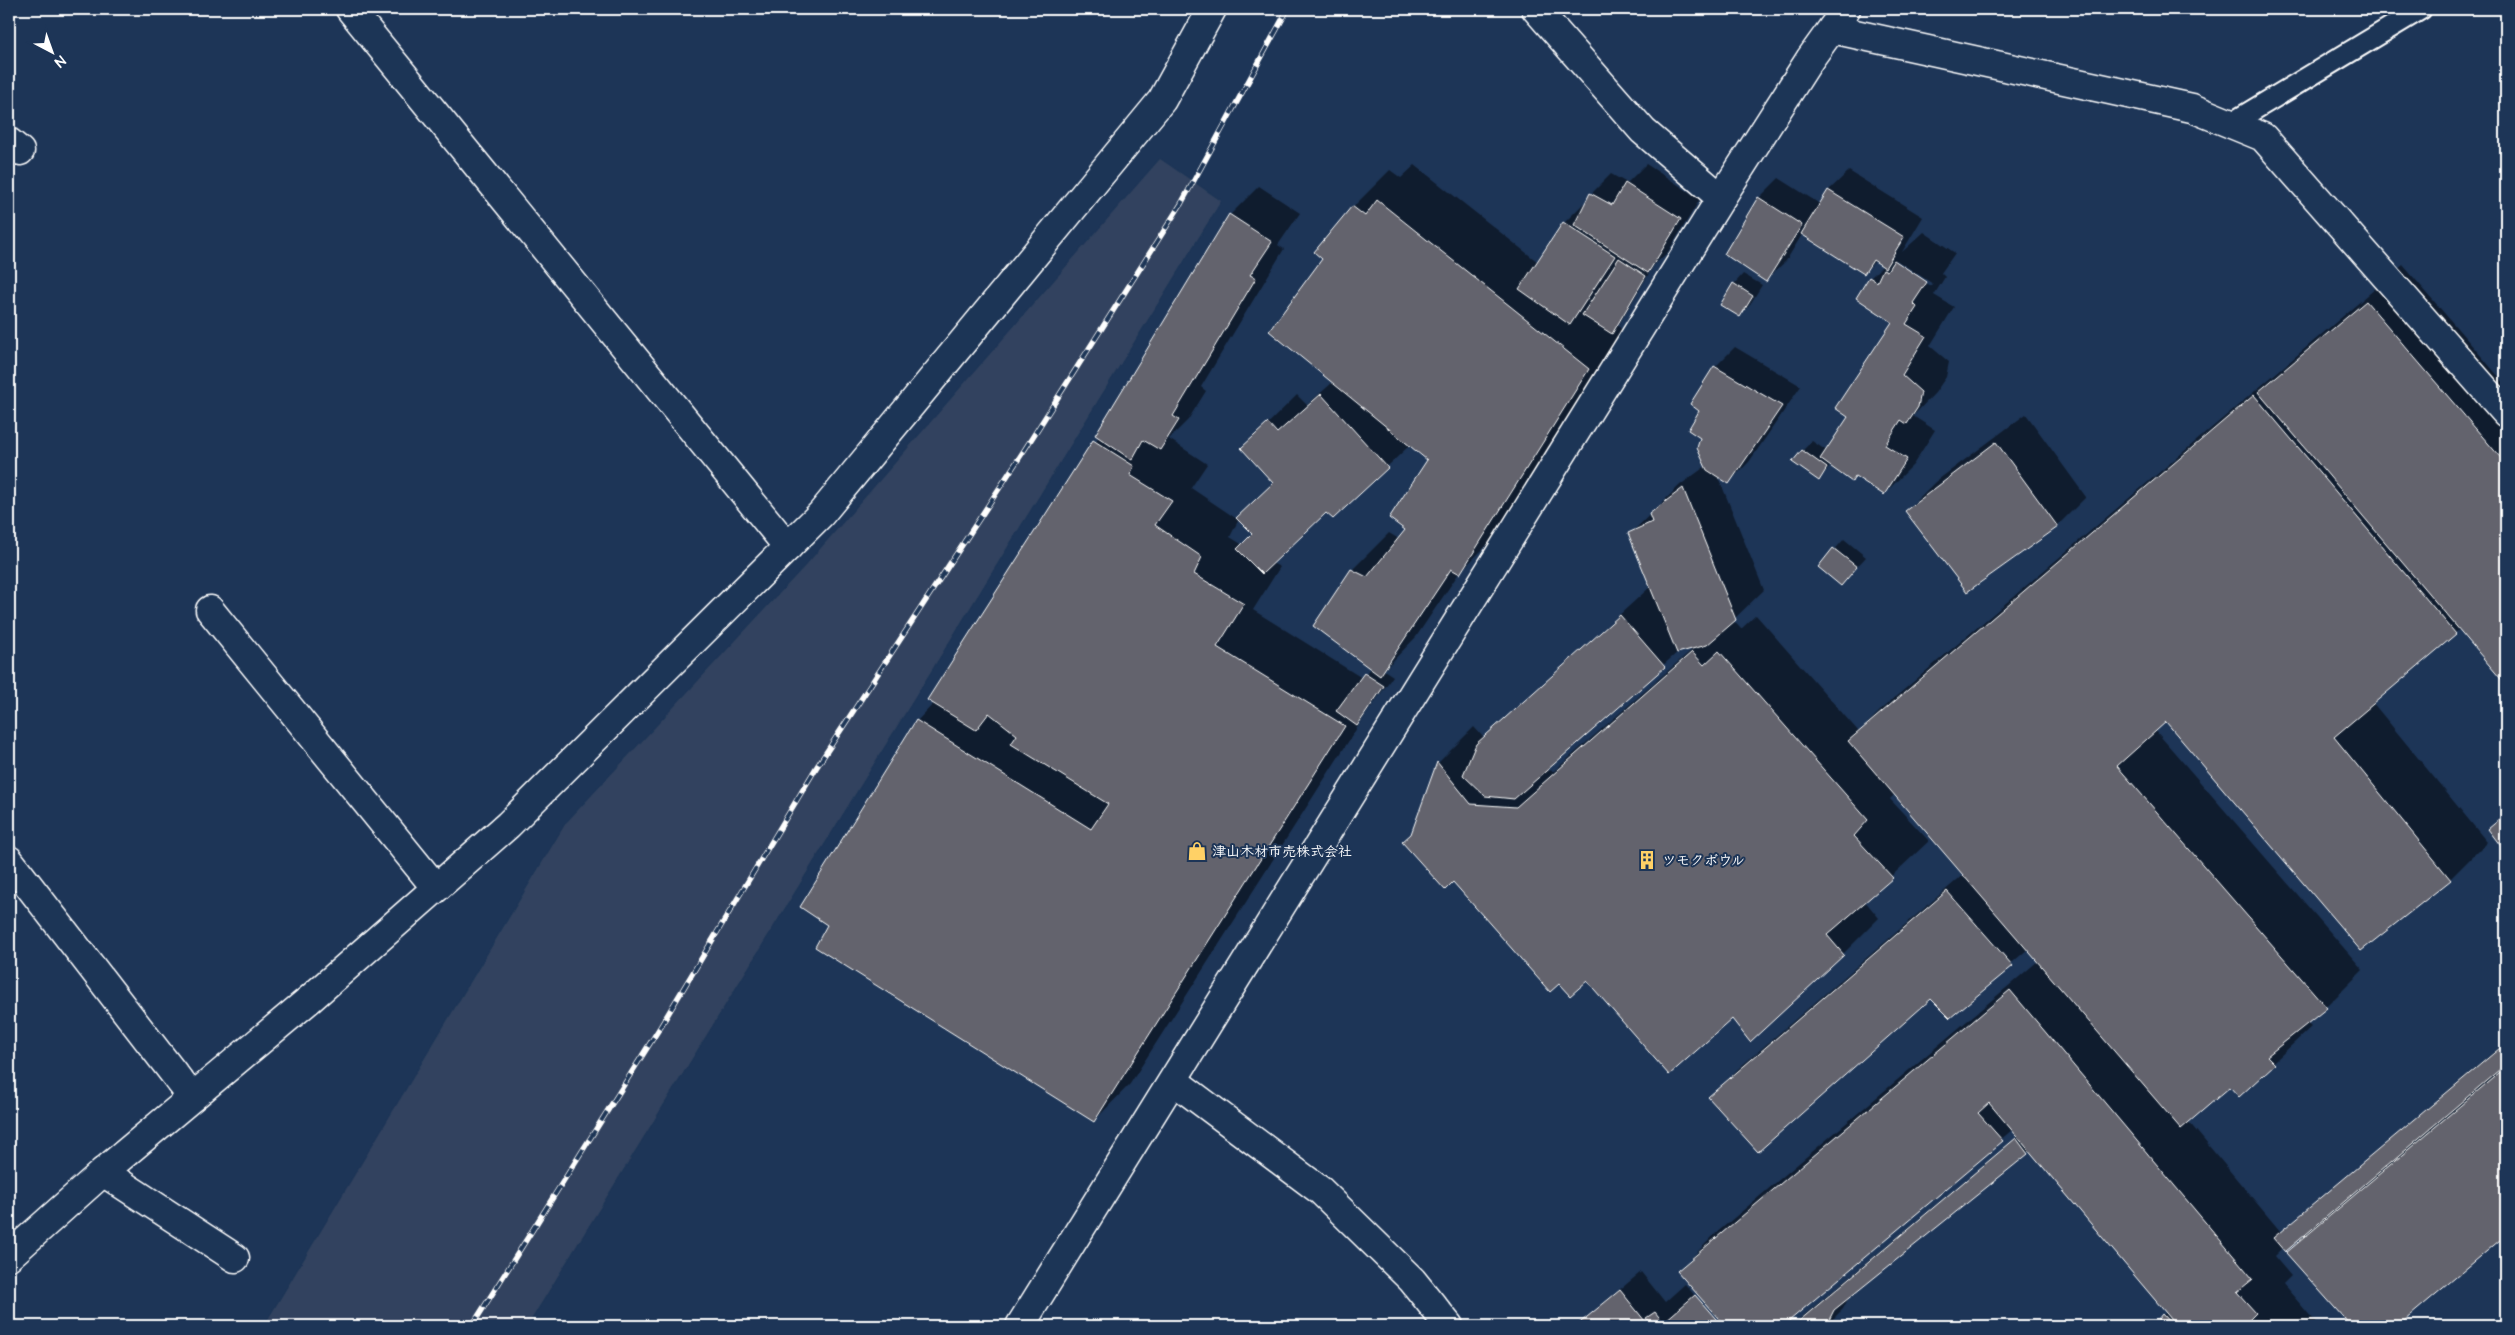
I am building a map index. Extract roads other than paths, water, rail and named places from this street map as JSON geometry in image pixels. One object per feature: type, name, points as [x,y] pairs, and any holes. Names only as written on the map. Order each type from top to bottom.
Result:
[{"type":"street","points":[[350,9],[788,547]]},
{"type":"street","points":[[9,1256],[103,1172],[310,999],[508,825],[822,514],[1162,100],[1212,9]]},
{"type":"street","points":[[1536,9],[1642,131],[1721,198]]},
{"type":"street","points":[[1020,1326],[1721,198],[1839,19],[2192,108],[2263,137],[2506,413]]},
{"type":"street","points":[[210,610],[436,888]]},
{"type":"street","points":[[9,860],[192,1097]]},
{"type":"street","points":[[1174,1081],[1321,1190],[1412,1280],[1448,1326]]},
{"type":"street","points":[[103,1172],[235,1258]]},
{"type":"lane","points":[[2230,124],[2421,9]]},
{"type":"railway","points":[[472,1326],[659,1029],[816,768],[1025,449],[1181,204],[1288,9]]},
{"type":"place","name":"津山木材市売株式会社","points":[[1197,851]]},
{"type":"place","name":"ツモクボウル","points":[[1647,860]]}]
